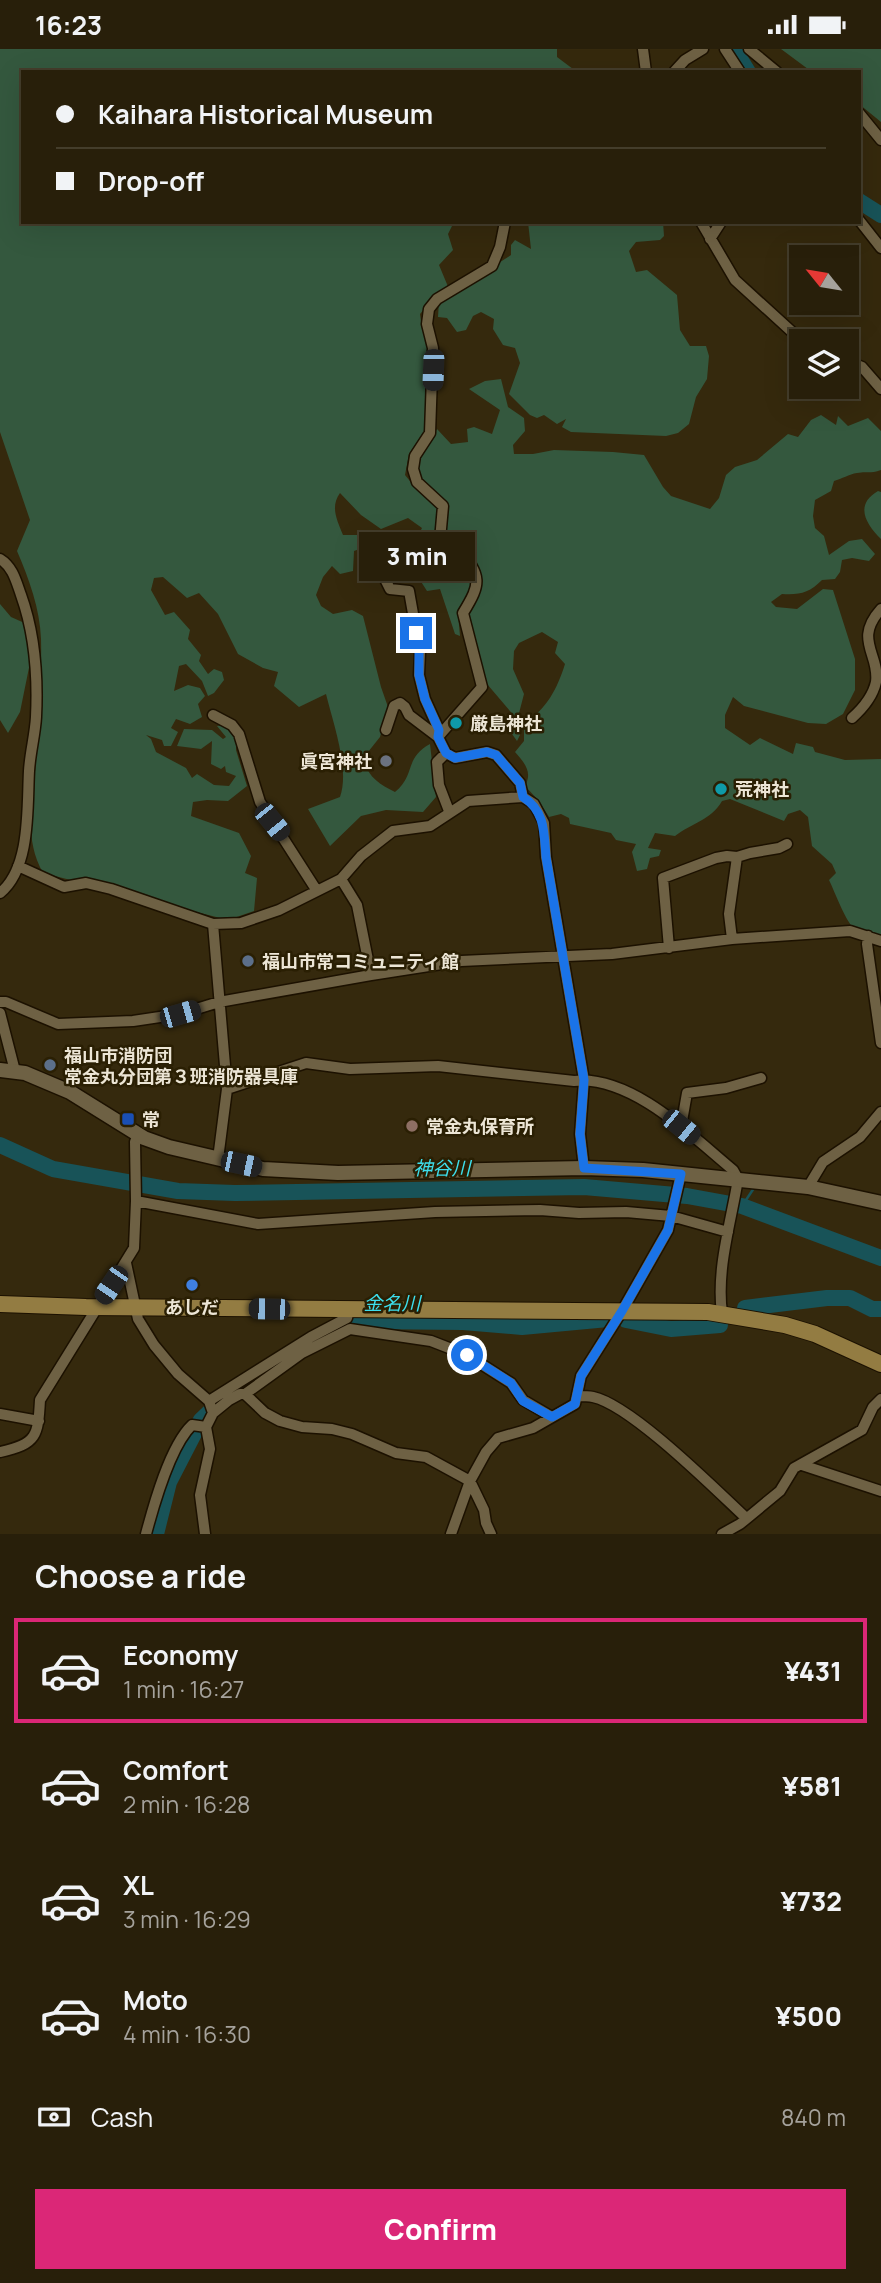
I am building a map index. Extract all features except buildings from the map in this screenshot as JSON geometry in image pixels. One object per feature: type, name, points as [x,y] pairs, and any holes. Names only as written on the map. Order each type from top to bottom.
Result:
[{"type":"main road","points":[[0,1304],[722,1313],[785,1325],[815,1334],[881,1364]]},
{"type":"street","points":[[643,49],[646,70]]},
{"type":"street","points":[[676,70],[685,60],[703,49]]},
{"type":"street","points":[[726,49],[739,70]]},
{"type":"street","points":[[749,49],[775,70]]},
{"type":"street","points":[[861,115],[881,140]]},
{"type":"street","points":[[861,223],[881,248]]},
{"type":"street","points":[[438,737],[482,687],[463,613],[475,594],[479,579],[459,548],[446,546],[440,540],[443,506],[417,482],[413,469],[415,456],[430,433],[433,348],[427,324],[428,316],[429,309],[437,299],[492,265],[500,247],[505,224]]},
{"type":"street","points":[[702,224],[735,280],[789,329]]},
{"type":"street","points":[[710,239],[720,224]]},
{"type":"street","points":[[859,366],[881,389]]},
{"type":"street","points":[[373,555],[390,589],[409,591],[419,653],[419,675],[425,699],[439,730],[438,737]]},
{"type":"street","points":[[0,559],[13,572],[29,618],[34,647],[36,717],[29,767],[25,842],[18,866],[6,888],[0,893]]},
{"type":"street","points":[[852,718],[862,708],[877,679],[868,639],[873,620],[881,609]]},
{"type":"street","points":[[386,730],[394,706],[400,703],[409,715],[438,737],[446,753],[455,758],[487,752],[496,755],[520,783],[523,797]]},
{"type":"street","points":[[213,715],[232,725],[239,734],[260,802],[317,891]]},
{"type":"street","points":[[446,753],[437,762],[439,785],[449,811]]},
{"type":"street","points":[[18,866],[64,887],[86,884],[111,889],[213,924],[241,923],[279,911],[341,879],[361,856],[393,831],[430,826],[468,801],[523,797],[534,804],[544,823],[546,857],[584,1080],[580,1134],[584,1168]]},
{"type":"street","points":[[669,948],[663,878],[716,858],[737,857],[787,844]]},
{"type":"street","points":[[732,939],[729,914],[737,857]]},
{"type":"street","points":[[341,879],[356,905],[372,975]]},
{"type":"street","points":[[213,924],[227,1089],[218,1159]]},
{"type":"street","points":[[0,1002],[6,1002],[58,1024],[133,1021],[180,1014],[219,1002],[461,961],[564,958],[732,939],[850,931],[881,940]]},
{"type":"street","points":[[868,936],[881,1043]]},
{"type":"street","points":[[0,1013],[7,1071],[25,1073],[71,1092],[138,1134],[169,1147],[264,1169],[338,1173],[584,1168],[681,1174],[738,1182],[808,1187],[881,1203]]},
{"type":"street","points":[[227,1089],[306,1063],[351,1069],[438,1066],[584,1080],[642,1099],[733,1170],[738,1182],[728,1233],[720,1301],[722,1313]]},
{"type":"street","points":[[681,1127],[687,1093],[726,1088],[761,1078]]},
{"type":"street","points":[[808,1187],[823,1163],[860,1137],[881,1112]]},
{"type":"street","points":[[0,1452],[22,1446],[32,1440],[39,1421],[40,1400],[134,1248],[135,1157],[138,1134]]},
{"type":"street","points":[[452,1534],[470,1481],[486,1452],[498,1438],[520,1433],[575,1404],[581,1376],[668,1230],[681,1174]]},
{"type":"street","points":[[136,1201],[258,1224],[435,1212],[540,1210],[671,1216],[728,1233]]},
{"type":"street","points":[[126,1263],[138,1319],[154,1345],[178,1374],[211,1407]]},
{"type":"street","points":[[205,1534],[200,1495],[210,1449],[206,1427],[211,1407],[311,1337],[347,1318],[349,1310]]},
{"type":"street","points":[[211,1407],[246,1394],[302,1353],[350,1329],[431,1341],[467,1355],[511,1383],[523,1401],[552,1417]]},
{"type":"street","points":[[246,1394],[265,1413],[280,1421],[302,1427],[332,1429],[352,1434],[396,1453],[426,1457],[470,1481],[484,1510],[491,1534]]},
{"type":"street","points":[[577,1396],[595,1397],[629,1415],[745,1517]]},
{"type":"street","points":[[722,1534],[740,1524],[745,1517],[780,1491],[794,1468],[862,1430],[873,1407],[881,1399]]},
{"type":"street","points":[[0,1414],[39,1421]]},
{"type":"street","points":[[146,1534],[163,1478],[183,1438],[192,1425],[206,1427]]},
{"type":"street","points":[[802,1465],[881,1491]]},
{"type":"green space","points":[[0,49],[557,49],[557,57],[574,70],[21,70],[21,224],[453,224],[448,234],[453,250],[439,265],[449,289],[420,314],[422,329],[429,345],[428,417],[423,433],[409,454],[405,475],[439,506],[435,539],[439,549],[455,553],[469,572],[473,586],[458,614],[460,636],[455,634],[440,589],[427,591],[404,555],[400,538],[407,531],[419,534],[422,528],[408,518],[381,529],[361,515],[340,493],[335,508],[343,535],[364,535],[365,547],[354,551],[353,571],[340,574],[332,566],[323,577],[316,595],[321,606],[333,614],[352,610],[363,616],[388,707],[380,737],[364,757],[370,774],[395,792],[406,779],[417,755],[430,744],[436,797],[423,812],[386,810],[361,816],[330,846],[308,809],[340,797],[343,786],[342,760],[326,694],[299,707],[274,686],[278,672],[263,668],[238,654],[218,614],[199,593],[187,598],[163,577],[154,578],[151,590],[165,615],[174,612],[190,630],[188,639],[201,655],[199,661],[208,674],[214,669],[222,672],[224,680],[214,693],[208,696],[202,681],[186,664],[179,666],[174,691],[188,685],[200,688],[205,696],[198,704],[202,717],[190,724],[176,719],[171,728],[178,732],[171,746],[164,746],[162,740],[146,735],[151,739],[156,752],[186,768],[192,778],[197,774],[214,785],[229,786],[236,776],[226,772],[225,766],[221,769],[211,764],[212,741],[201,749],[177,746],[184,729],[212,730],[223,739],[226,737],[217,726],[230,724],[236,732],[236,750],[247,786],[228,801],[193,802],[191,816],[239,833],[251,856],[245,873],[257,878],[254,911],[228,920],[43,873],[31,831],[40,699],[41,639],[33,594],[17,551],[30,520],[0,432]]},
{"type":"green space","points":[[781,49],[881,49],[881,122],[861,106],[861,70],[809,70]]},
{"type":"green space","points":[[528,224],[663,224],[664,236],[660,240],[636,242],[629,251],[636,272],[647,270],[677,295],[680,330],[690,346],[706,346],[709,356],[707,379],[696,397],[689,424],[678,433],[666,436],[571,432],[562,427],[566,419],[557,424],[544,415],[537,418],[530,415],[509,394],[520,363],[515,348],[503,345],[493,329],[494,319],[481,312],[473,316],[466,330],[457,332],[447,318],[438,317],[439,301],[511,255],[511,245],[515,240],[531,249]]},
{"type":"green space","points":[[501,379],[508,407],[524,418],[525,431],[513,445],[514,454],[554,450],[644,455],[671,496],[710,509],[719,498],[726,475],[735,467],[757,460],[788,434],[798,437],[811,420],[821,415],[836,425],[838,416],[848,426],[868,418],[881,431],[881,470],[860,472],[834,481],[831,491],[815,500],[813,516],[815,528],[824,536],[829,555],[849,541],[862,539],[875,554],[869,561],[852,558],[842,560],[840,572],[835,579],[822,580],[804,592],[782,594],[771,602],[776,607],[797,609],[823,589],[833,590],[855,659],[855,690],[843,714],[826,724],[808,723],[744,706],[733,697],[725,715],[725,728],[750,745],[760,738],[793,754],[796,743],[813,747],[815,752],[845,760],[881,759],[881,935],[876,937],[860,932],[848,921],[829,880],[836,873],[832,864],[812,846],[808,817],[800,810],[788,814],[784,821],[730,799],[722,801],[707,817],[675,836],[655,833],[648,848],[661,850],[659,856],[650,858],[647,869],[637,871],[632,852],[636,844],[616,840],[611,833],[570,824],[569,818],[561,814],[549,817],[525,786],[528,772],[515,752],[524,741],[524,723],[545,705],[562,673],[565,664],[555,653],[558,642],[542,632],[519,643],[514,651],[513,669],[524,694],[518,717],[520,735],[517,741],[512,734],[515,717],[487,684],[470,624],[468,614],[479,571],[443,536],[447,516],[426,489],[418,466],[437,429],[451,444],[468,442],[467,429],[474,427],[492,434],[500,410],[469,389],[485,381]]},
{"type":"green space","points":[[878,491],[881,492],[881,539],[867,521],[864,508],[866,502]]},
{"type":"green space","points":[[0,604],[11,617],[29,625],[32,653],[20,712],[8,733],[0,720]]},
{"type":"waterway","points":[[734,49],[747,70]]},
{"type":"waterway","points":[[861,202],[881,215]]},
{"type":"waterway","name":"神谷川","points":[[0,1145],[53,1169],[178,1191],[235,1193],[584,1187],[687,1196],[742,1206],[881,1258]]},
{"type":"waterway","points":[[742,1206],[754,1188],[758,1188]]},
{"type":"waterway","name":"金名川","points":[[745,1308],[827,1298],[850,1298],[872,1309],[881,1309]]},
{"type":"waterway","name":"金名川","points":[[333,1333],[363,1321],[463,1322],[522,1327],[608,1319]]},
{"type":"waterway","name":"金名川","points":[[626,1320],[671,1329],[720,1325]]},
{"type":"waterway","name":"金名川","points":[[156,1534],[169,1482],[201,1420],[221,1401],[281,1364]]},
{"type":"place","name":"厳島神社","points":[[456,723]]},
{"type":"place","name":"眞宮神社","points":[[386,761]]},
{"type":"place","name":"荒神社","points":[[721,789]]},
{"type":"place","name":"福山市常コミュニティ館","points":[[248,961]]},
{"type":"place","name":"福山市消防団 常金丸分団第３班消防器具庫","points":[[50,1065]]},
{"type":"place","name":"常","points":[[128,1119]]},
{"type":"place","name":"常金丸保育所","points":[[412,1126]]},
{"type":"place","name":"あしだ","points":[[192,1285]]},
{"type":"route","points":[[416,633],[419,675],[425,699],[446,753],[455,758],[487,752],[496,755],[520,783],[523,797],[534,804],[544,823],[546,857],[584,1080],[580,1134],[584,1168],[681,1174],[668,1230],[581,1376],[575,1404],[552,1417],[523,1401],[511,1383],[467,1355]]}]
